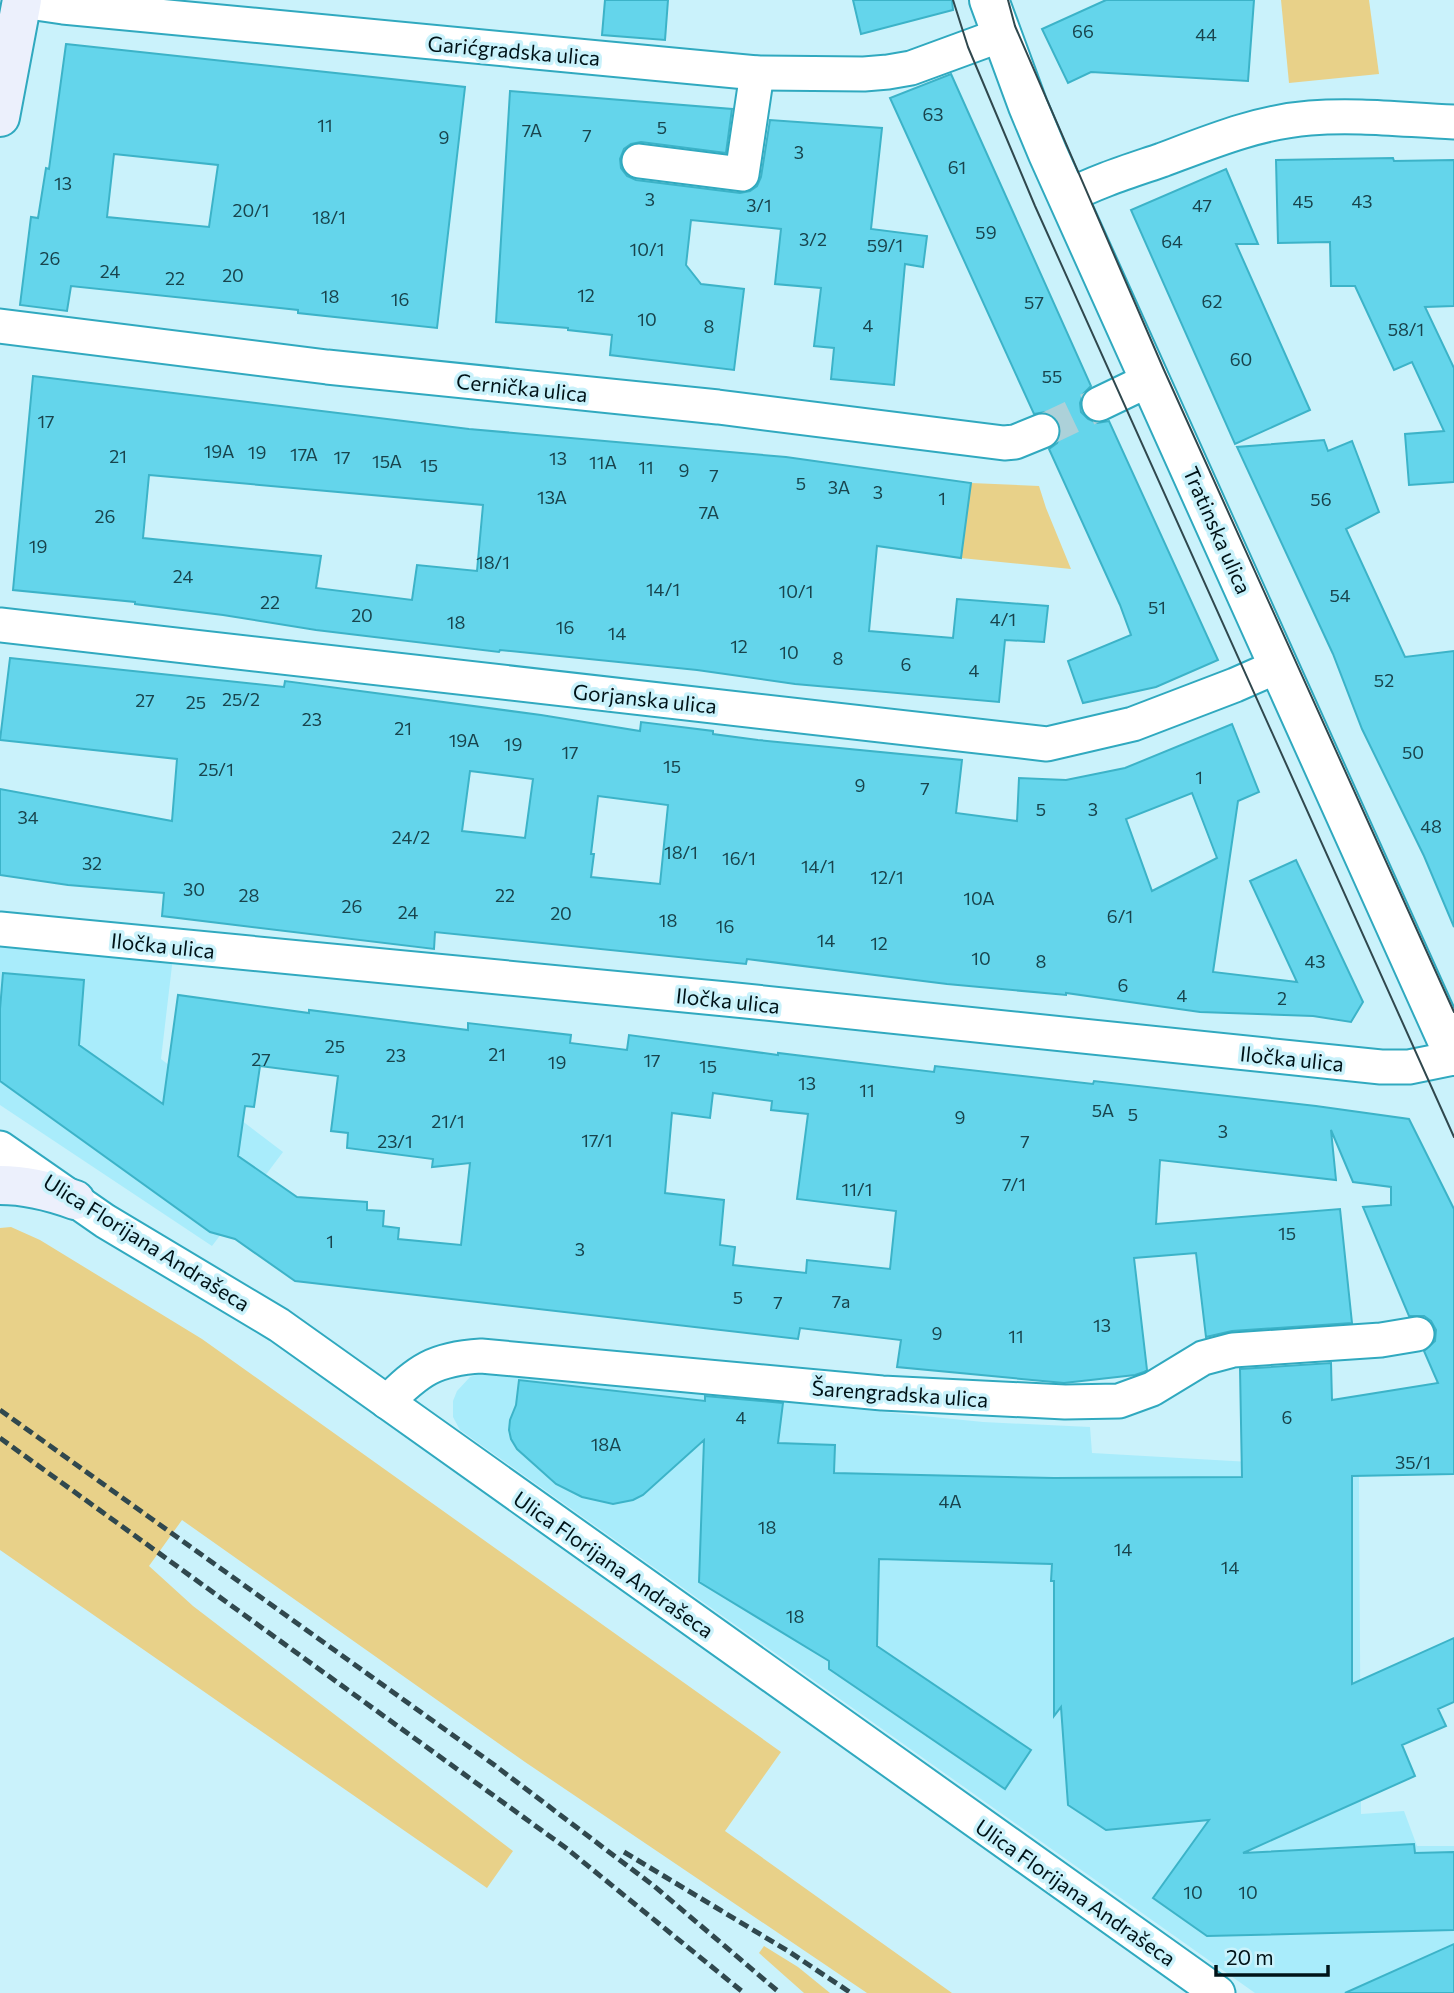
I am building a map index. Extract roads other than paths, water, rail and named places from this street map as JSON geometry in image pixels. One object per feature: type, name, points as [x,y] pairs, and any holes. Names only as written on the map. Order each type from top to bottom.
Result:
[{"type":"main road","points":[[0,117],[22,0]]},
{"type":"main road","points":[[0,1185],[53,1192],[75,1200]]},
{"type":"street","name":"Garićgradska ulica","points":[[22,0],[63,7],[758,73],[864,74],[911,68],[995,17]]},
{"type":"street","name":"Tratinska ulica","points":[[995,17],[1028,106],[1068,197],[1454,1057]]},
{"type":"street","points":[[639,161],[742,174],[758,73]]},
{"type":"street","points":[[1068,197],[1104,180],[1216,140],[1277,123],[1309,118],[1349,117],[1454,122]]},
{"type":"street","name":"Cernička ulica","points":[[0,327],[327,367],[718,407],[1004,443],[1015,442],[1042,431]]},
{"type":"street","points":[[1099,404],[1151,379]]},
{"type":"street","name":"Gorjanska ulica","points":[[0,625],[1048,744],[1133,724],[1278,666]]},
{"type":"street","name":"Iločka ulica","points":[[0,929],[740,1000],[1388,1068],[1409,1068],[1454,1057]]},
{"type":"street","name":"Ulica Florijana Andrašeca","points":[[0,1148],[129,1236],[279,1325],[1218,1993]]},
{"type":"street","name":"Šarengradska ulica","points":[[387,1402],[411,1377],[435,1365],[456,1358],[481,1356],[882,1393],[1028,1401],[1119,1401],[1152,1389],[1203,1358],[1233,1350],[1381,1340],[1417,1334]]},
{"type":"tunnel","points":[[1042,431],[1099,404]]},
{"type":"tram line","points":[[953,0],[968,47],[1035,206],[1454,1137]]},
{"type":"tram line","points":[[1008,0],[1015,26],[1164,370],[1454,1012]]},
{"type":"railway","points":[[0,1410],[493,1764],[654,1886],[780,1993]]},
{"type":"railway","points":[[0,1438],[566,1848],[744,1993]]},
{"type":"railway","points":[[624,1852],[788,1951],[851,1993]]}]
